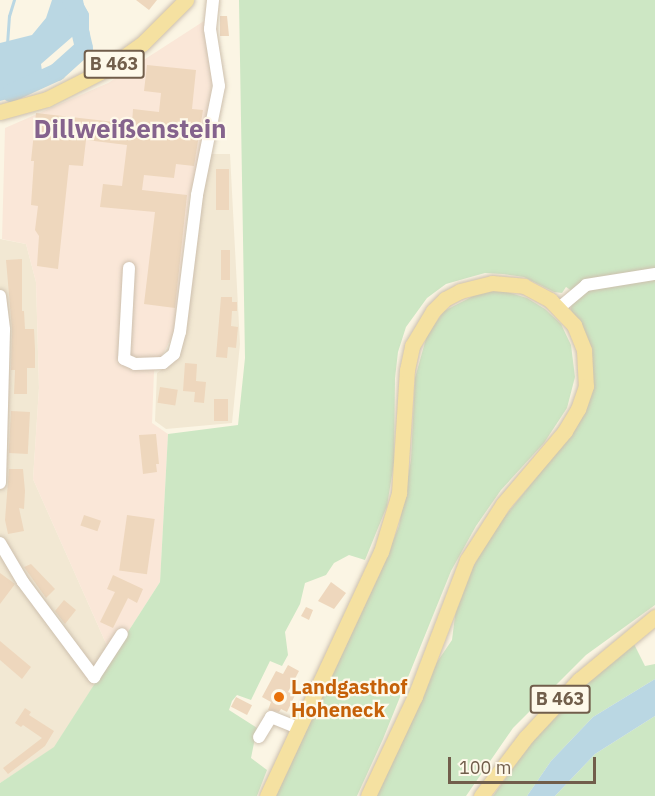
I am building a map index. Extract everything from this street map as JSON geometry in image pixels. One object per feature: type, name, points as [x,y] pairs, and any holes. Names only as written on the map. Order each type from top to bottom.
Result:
[{"type":"main road","name":"B 463","points":[[0,112],[47,99],[108,68],[143,43],[186,0]]},
{"type":"main road","points":[[267,796],[386,535],[399,493],[407,370],[412,346],[424,321],[445,299],[471,287],[492,283],[524,286],[559,308],[574,325],[584,350],[585,386],[578,409],[553,448],[503,504],[467,560],[414,696],[368,796]]},
{"type":"main road","name":"B 463","points":[[481,796],[526,737],[572,687],[603,658],[655,617]]},
{"type":"street","points":[[129,268],[124,359],[135,364],[163,363],[174,354],[180,332],[196,195],[219,86],[210,29],[213,0]]},
{"type":"street","points":[[559,308],[586,285],[655,274]]},
{"type":"street","points":[[0,296],[4,330],[0,483]]},
{"type":"street","points":[[0,543],[23,582],[94,677],[122,634]]},
{"type":"street","points":[[259,737],[271,717],[298,729]]},
{"type":"shaded area","points":[[204,21],[212,80],[208,128],[189,198],[174,333],[154,371],[152,423],[168,434],[160,582],[112,657],[33,479],[39,388],[36,282],[26,244],[2,239],[5,128],[108,83]]},
{"type":"shaded area","points":[[211,154],[230,154],[240,344],[232,423],[166,429],[155,421],[157,373],[176,359],[186,335],[194,239]]},
{"type":"shaded area","points":[[0,239],[26,244],[36,282],[39,388],[33,479],[112,657],[54,748],[0,783]]},
{"type":"green space","points":[[239,0],[655,0],[655,605],[586,655],[513,728],[466,796],[374,796],[431,671],[452,640],[456,608],[473,567],[493,531],[574,431],[588,405],[592,363],[587,340],[571,310],[572,291],[566,287],[562,293],[554,292],[524,277],[485,273],[446,284],[427,298],[406,327],[398,352],[395,378],[394,463],[387,506],[365,560],[349,555],[334,563],[326,575],[305,583],[300,604],[285,632],[288,655],[282,666],[270,661],[251,700],[237,695],[232,701],[229,710],[257,728],[251,758],[267,770],[257,796],[0,796],[0,783],[54,747],[160,582],[168,434],[238,425],[245,358]]},
{"type":"green space","points":[[483,291],[504,291],[527,298],[545,309],[561,324],[571,345],[575,377],[567,408],[544,443],[501,490],[476,526],[451,571],[383,739],[357,796],[276,796],[380,573],[399,526],[411,460],[415,378],[427,335],[444,311]]},
{"type":"green space","points":[[634,644],[645,666],[655,664],[655,679],[593,717],[551,761],[527,796],[493,796],[536,736],[580,690]]},
{"type":"green space","points":[[655,716],[655,796],[555,796],[595,754]]},
{"type":"water","points":[[52,0],[83,0],[90,35],[84,47],[79,31],[41,64],[42,71],[22,82],[10,85],[11,98],[0,101],[0,43],[32,35],[46,18]]},
{"type":"water","points":[[655,679],[655,716],[595,754],[555,796],[527,796],[551,761],[593,717]]},
{"type":"building","points":[[136,0],[157,0],[149,10]]},
{"type":"building","points":[[220,16],[227,16],[229,36],[220,36]]},
{"type":"building","points":[[147,65],[196,70],[192,109],[203,110],[194,166],[176,164],[174,178],[144,175],[142,190],[187,195],[175,308],[144,304],[155,212],[100,207],[103,184],[122,186],[127,145],[86,140],[83,166],[69,165],[58,269],[37,266],[39,236],[35,230],[38,206],[31,205],[34,161],[31,161],[36,113],[132,124],[133,109],[159,112],[161,93],[144,91]]},
{"type":"building","points":[[216,169],[229,169],[229,210],[216,210]]},
{"type":"building","points":[[221,250],[230,250],[230,280],[221,280]]},
{"type":"building","points":[[22,259],[22,311],[24,311],[25,329],[34,329],[35,368],[27,368],[27,394],[14,394],[15,370],[11,370],[12,329],[6,260]]},
{"type":"building","points":[[221,297],[232,297],[232,302],[237,302],[237,311],[232,311],[231,326],[238,327],[236,348],[228,347],[227,358],[216,357]]},
{"type":"building","points":[[185,363],[197,364],[196,381],[206,382],[204,403],[194,402],[195,392],[183,391]]},
{"type":"building","points":[[160,387],[178,390],[175,406],[157,403]]},
{"type":"building","points":[[214,399],[228,399],[228,421],[214,421]]},
{"type":"building","points":[[11,411],[30,412],[28,454],[9,453]]},
{"type":"building","points":[[156,434],[159,464],[156,464],[157,472],[143,474],[139,435]]},
{"type":"building","points":[[9,469],[23,469],[25,491],[24,509],[19,508],[24,531],[8,534],[5,520]]},
{"type":"building","points":[[84,515],[101,521],[97,531],[80,525]]},
{"type":"building","points":[[127,515],[155,519],[147,574],[119,570]]},
{"type":"building","points":[[31,564],[55,589],[46,598],[24,567]]},
{"type":"building","points":[[0,573],[15,584],[0,604]]},
{"type":"building","points":[[113,575],[143,589],[137,603],[128,598],[113,628],[100,622],[115,592],[107,589]]},
{"type":"building","points":[[331,582],[346,593],[334,609],[318,601]]},
{"type":"building","points":[[64,600],[76,610],[65,624],[55,611]]},
{"type":"building","points":[[306,607],[313,610],[309,620],[301,616]]},
{"type":"building","points":[[0,641],[31,667],[22,679],[0,660]]},
{"type":"building","points":[[288,665],[299,671],[288,692],[295,695],[287,712],[281,709],[279,712],[268,710],[271,702],[262,697],[276,671],[283,674]]},
{"type":"building","points":[[236,697],[252,705],[247,715],[231,707]]},
{"type":"building","points":[[25,708],[31,712],[29,715],[54,731],[45,746],[8,774],[3,768],[42,738],[23,725],[21,727],[15,723]]},
{"type":"waterway","points":[[7,44],[9,16],[14,0]]},
{"type":"waterway","points":[[11,93],[57,72],[84,48],[80,16],[71,0]]},
{"type":"place","name":"Landgasthof Hoheneck","points":[[279,697]]},
{"type":"district","name":"Dillweißenstein","points":[[130,129]]}]
